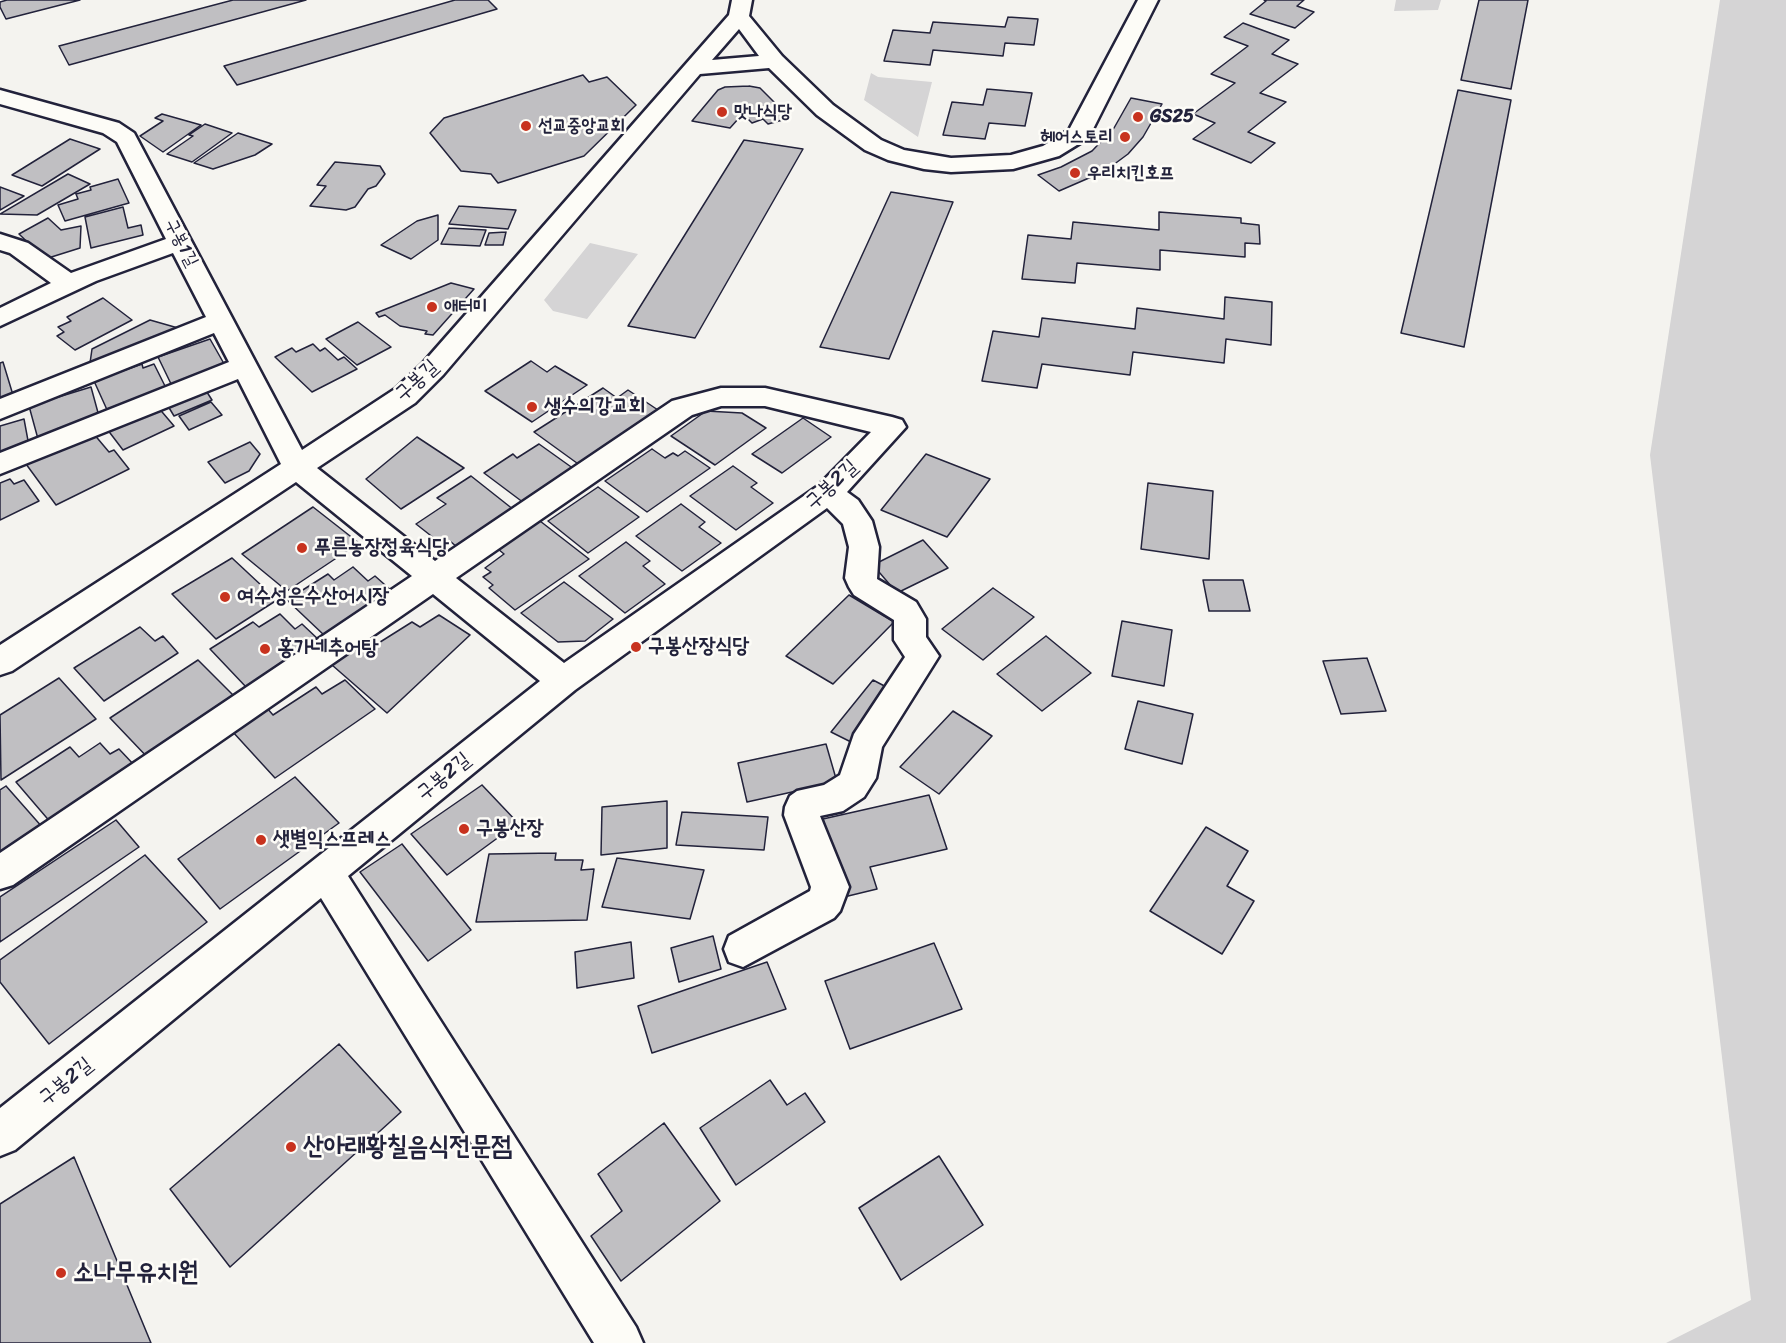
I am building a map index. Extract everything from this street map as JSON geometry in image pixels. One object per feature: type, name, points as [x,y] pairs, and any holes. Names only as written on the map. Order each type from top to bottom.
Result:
[{"type":"street","points":[[740,8],[774,62],[852,132],[880,149],[924,162],[951,165],[1013,162],[1051,151],[1070,141],[1082,129],[1148,0]]},
{"type":"street","name":"구봉길","points":[[0,662],[405,396],[433,369],[694,68],[740,8]]},
{"type":"street","points":[[694,68],[774,62]]},
{"type":"street","name":"구봉1길","points":[[0,97],[120,133],[126,138],[297,467]]},
{"type":"street","points":[[0,242],[19,248],[69,284]]},
{"type":"street","points":[[0,318],[87,275],[180,242]]},
{"type":"street","points":[[0,410],[221,320]]},
{"type":"street","points":[[0,464],[245,366]]},
{"type":"street","name":"구봉2길","points":[[0,1135],[563,681],[828,493],[892,427],[765,397],[721,397],[690,404],[435,578]]},
{"type":"street","points":[[297,467],[563,681]]},
{"type":"street","points":[[743,949],[821,906],[827,899],[830,887],[802,815],[803,807],[810,802],[830,800],[852,786],[858,778],[866,744],[923,656],[910,640],[910,619],[905,611],[865,587],[861,578],[864,547],[857,521],[847,507],[828,493]]},
{"type":"street","points":[[0,873],[435,578]]},
{"type":"street","points":[[326,873],[620,1343]]},
{"type":"shaded area","points":[[1396,0],[1441,0],[1438,10],[1394,11]]},
{"type":"shaded area","points":[[1720,0],[1786,0],[1786,1343],[1666,1343],[1751,1300],[1650,455]]},
{"type":"shaded area","points":[[871,73],[878,77],[932,82],[918,137],[864,100]]},
{"type":"shaded area","points":[[590,243],[638,254],[587,319],[553,311],[544,300]]},
{"type":"building","points":[[7,0],[80,0],[6,19],[0,2]]},
{"type":"building","points":[[233,0],[306,0],[69,65],[59,46]]},
{"type":"building","points":[[455,0],[488,0],[497,9],[237,85],[224,66]]},
{"type":"building","points":[[1264,0],[1304,0],[1297,6],[1314,12],[1295,28],[1250,14],[1266,1]]},
{"type":"building","points":[[1479,0],[1528,0],[1511,89],[1461,80]]},
{"type":"building","points":[[1008,17],[1038,19],[1034,45],[1005,43],[1003,56],[933,50],[930,65],[884,61],[893,30],[930,33],[933,22],[1005,27]]},
{"type":"building","points":[[1243,23],[1289,40],[1272,54],[1298,64],[1260,93],[1286,102],[1248,132],[1275,143],[1251,163],[1193,139],[1215,123],[1193,114],[1235,83],[1211,74],[1248,46],[1224,37]]},
{"type":"building","name":"선교중앙교회","points":[[583,75],[589,82],[607,77],[636,105],[584,156],[498,183],[491,174],[461,171],[430,133],[444,118]]},
{"type":"building","points":[[725,87],[760,88],[790,118],[768,124],[763,119],[752,123],[746,117],[739,118],[730,128],[692,121],[718,90]]},
{"type":"building","points":[[987,89],[1032,93],[1025,126],[989,123],[985,139],[943,135],[952,102],[983,105]]},
{"type":"building","points":[[1458,90],[1511,100],[1464,347],[1401,333]]},
{"type":"building","points":[[1131,98],[1162,104],[1143,137],[1128,154],[1105,171],[1059,191],[1038,175],[1061,167],[1092,151],[1114,128]]},
{"type":"building","points":[[162,114],[201,125],[163,152],[140,136],[163,121],[155,118]]},
{"type":"building","points":[[205,124],[232,133],[192,162],[167,154],[193,136],[189,135]]},
{"type":"building","points":[[238,133],[272,144],[255,155],[213,169],[194,163]]},
{"type":"building","points":[[70,139],[100,149],[42,186],[12,175]]},
{"type":"building","points":[[744,140],[803,149],[695,338],[628,326]]},
{"type":"building","points":[[335,162],[380,166],[385,174],[376,186],[368,189],[355,207],[346,210],[310,206],[326,186],[317,185]]},
{"type":"building","points":[[68,174],[90,184],[37,215],[0,214]]},
{"type":"building","points":[[118,179],[129,203],[65,221],[58,205],[78,199],[76,194],[91,190],[90,187]]},
{"type":"building","points":[[0,187],[24,196],[0,210]]},
{"type":"building","points":[[891,192],[953,202],[889,359],[820,347]]},
{"type":"building","points":[[459,206],[516,210],[508,229],[449,224]]},
{"type":"building","points":[[123,207],[128,228],[141,225],[143,235],[91,248],[85,217]]},
{"type":"building","points":[[1159,212],[1241,218],[1241,223],[1259,225],[1260,244],[1245,243],[1245,257],[1160,250],[1160,270],[1077,263],[1075,283],[1022,279],[1028,235],[1071,239],[1073,222],[1159,230]]},
{"type":"building","points":[[438,215],[438,240],[411,259],[381,245],[417,221]]},
{"type":"building","points":[[48,218],[61,230],[81,226],[80,248],[45,259],[19,234]]},
{"type":"building","points":[[449,228],[486,230],[480,246],[441,244]]},
{"type":"building","points":[[506,232],[503,245],[485,245],[489,233]]},
{"type":"building","points":[[451,283],[474,289],[433,335],[425,334],[427,331],[400,326],[385,315],[379,317],[376,313]]},
{"type":"building","points":[[1225,297],[1272,302],[1271,345],[1226,339],[1224,363],[1133,352],[1130,375],[1042,364],[1037,388],[982,381],[993,331],[1039,337],[1042,318],[1135,329],[1137,308],[1224,319]]},
{"type":"building","points":[[103,298],[132,320],[75,350],[57,336],[64,332],[58,327],[71,321],[67,317]]},
{"type":"building","points":[[150,320],[178,328],[97,369],[90,363],[92,349]]},
{"type":"building","points":[[358,322],[391,347],[357,365],[326,339]]},
{"type":"building","points":[[210,339],[227,369],[173,388],[158,357]]},
{"type":"building","points":[[313,344],[320,351],[325,348],[338,360],[344,357],[357,369],[312,392],[275,357],[292,348],[296,352]]},
{"type":"building","name":"생수의강교회","points":[[531,361],[547,372],[555,366],[587,385],[532,422],[485,391]]},
{"type":"building","points":[[3,362],[13,395],[0,399],[0,363]]},
{"type":"building","points":[[142,364],[143,368],[154,364],[167,390],[108,412],[94,381]]},
{"type":"building","points":[[203,386],[212,400],[174,416],[165,401]]},
{"type":"building","points":[[91,387],[100,420],[38,439],[29,406]]},
{"type":"building","points":[[603,388],[617,398],[628,390],[661,412],[581,466],[534,432]]},
{"type":"building","points":[[211,402],[222,415],[189,430],[179,416]]},
{"type":"building","points":[[157,406],[174,426],[123,450],[107,429]]},
{"type":"building","points":[[706,411],[742,413],[766,428],[715,465],[671,436]]},
{"type":"building","points":[[803,418],[831,437],[782,473],[752,454]]},
{"type":"building","points":[[24,419],[29,446],[0,454],[0,426]]},
{"type":"building","points":[[93,433],[109,452],[114,450],[129,469],[56,505],[26,464]]},
{"type":"building","points":[[417,437],[464,468],[401,509],[366,479]]},
{"type":"building","points":[[250,442],[260,454],[249,471],[225,483],[208,462]]},
{"type":"building","points":[[539,444],[574,469],[524,503],[484,473],[513,454],[517,458]]},
{"type":"building","points":[[652,449],[665,458],[673,453],[678,456],[685,451],[710,468],[647,512],[605,481]]},
{"type":"building","points":[[926,454],[990,479],[947,537],[881,510]]},
{"type":"building","points":[[733,466],[757,483],[751,487],[773,503],[736,530],[690,496]]},
{"type":"building","points":[[471,476],[514,510],[458,548],[450,541],[444,546],[416,524],[446,504],[437,498]]},
{"type":"building","points":[[10,479],[14,484],[24,480],[39,501],[0,520],[0,483]]},
{"type":"building","points":[[1148,483],[1213,491],[1209,559],[1141,549]]},
{"type":"building","points":[[598,487],[639,517],[588,553],[548,521]]},
{"type":"building","points":[[681,504],[705,522],[699,527],[721,543],[682,571],[636,536]]},
{"type":"building","points":[[313,507],[359,543],[287,591],[242,554]]},
{"type":"building","points":[[540,521],[589,559],[515,610],[489,588],[493,585],[483,577],[491,572],[485,568],[504,554],[498,549]]},
{"type":"building","points":[[923,540],[948,568],[897,593],[873,565]]},
{"type":"building","points":[[626,542],[650,561],[643,566],[665,584],[625,613],[579,576]]},
{"type":"building","points":[[232,558],[277,600],[216,639],[172,594]]},
{"type":"building","points":[[353,567],[368,581],[375,576],[393,592],[325,636],[287,600],[328,574],[334,580]]},
{"type":"building","points":[[1203,580],[1243,580],[1250,611],[1209,611]]},
{"type":"building","points":[[564,582],[613,619],[585,641],[558,642],[521,613]]},
{"type":"building","points":[[993,588],[1034,617],[983,660],[942,629]]},
{"type":"building","points":[[849,595],[894,622],[833,684],[786,656]]},
{"type":"building","points":[[280,614],[295,629],[302,624],[320,641],[247,688],[210,649],[253,622],[259,627]]},
{"type":"building","points":[[439,615],[470,635],[387,713],[332,665],[369,640],[377,644],[412,622],[420,627]]},
{"type":"building","points":[[1122,621],[1172,630],[1164,686],[1112,676]]},
{"type":"building","points":[[140,627],[155,641],[163,636],[178,653],[104,701],[74,668]]},
{"type":"building","points":[[1046,636],[1091,673],[1042,711],[997,674]]},
{"type":"building","points":[[1367,658],[1386,711],[1341,714],[1323,661]]},
{"type":"building","points":[[198,660],[238,700],[150,760],[110,718]]},
{"type":"building","points":[[59,678],[96,719],[1,780],[0,715]]},
{"type":"building","points":[[345,680],[375,709],[275,778],[232,731],[267,708],[273,715],[316,687],[322,694]]},
{"type":"building","points":[[873,680],[894,691],[853,743],[831,732]]},
{"type":"building","points":[[1138,701],[1193,714],[1182,764],[1125,749]]},
{"type":"building","points":[[953,711],[992,736],[939,794],[900,767]]},
{"type":"building","points":[[100,743],[110,754],[119,749],[136,767],[52,824],[16,782],[70,747],[79,757]]},
{"type":"building","points":[[826,744],[837,782],[747,802],[738,763]]},
{"type":"building","points":[[295,777],[339,823],[220,909],[178,859]]},
{"type":"building","points":[[482,785],[518,823],[447,875],[411,834]]},
{"type":"building","points":[[6,786],[43,828],[0,857],[0,790]]},
{"type":"building","points":[[929,795],[947,849],[870,867],[877,889],[844,897],[823,819]]},
{"type":"building","points":[[667,801],[667,848],[601,855],[602,807]]},
{"type":"building","points":[[682,812],[768,817],[764,850],[676,845]]},
{"type":"building","points":[[116,820],[139,847],[0,942],[0,897]]},
{"type":"building","points":[[1206,827],[1248,851],[1227,886],[1254,901],[1222,954],[1150,911]]},
{"type":"building","points":[[402,844],[471,930],[428,961],[360,872]]},
{"type":"building","points":[[556,853],[555,860],[583,860],[581,870],[594,869],[587,920],[476,922],[489,854]]},
{"type":"building","points":[[145,855],[207,922],[49,1044],[0,982],[0,960]]},
{"type":"building","points":[[617,858],[704,870],[690,919],[602,907]]},
{"type":"building","points":[[713,936],[721,969],[679,982],[671,948]]},
{"type":"building","points":[[631,942],[634,978],[577,988],[575,952]]},
{"type":"building","points":[[934,943],[962,1009],[850,1049],[825,981]]},
{"type":"building","points":[[767,962],[786,1009],[652,1053],[638,1006]]},
{"type":"building","points":[[339,1044],[401,1112],[230,1267],[170,1189]]},
{"type":"building","points":[[770,1080],[787,1105],[805,1093],[825,1122],[736,1185],[700,1128]]},
{"type":"building","points":[[664,1123],[720,1201],[621,1281],[591,1236],[622,1211],[598,1174]]},
{"type":"building","points":[[939,1156],[983,1225],[901,1280],[859,1208]]},
{"type":"building","name":"소나무유치원","points":[[74,1157],[151,1343],[0,1343],[0,1204]]},
{"type":"place","name":"맛나식당","points":[[722,112]]},
{"type":"place","name":"GS25","points":[[1138,117]]},
{"type":"place","name":"선교중앙교회","points":[[526,126]]},
{"type":"place","name":"헤어스토리","points":[[1125,137]]},
{"type":"place","name":"우리치킨호프","points":[[1075,173]]},
{"type":"place","name":"애터미","points":[[432,307]]},
{"type":"place","name":"생수의강교회","points":[[532,407]]},
{"type":"place","name":"푸른농장정육식당","points":[[302,548]]},
{"type":"place","name":"여수성은수산어시장","points":[[225,597]]},
{"type":"place","name":"구봉산장식당","points":[[636,647]]},
{"type":"place","name":"홍가네추어탕","points":[[265,649]]},
{"type":"place","name":"구봉산장","points":[[464,829]]},
{"type":"place","name":"샛별익스프레스","points":[[261,840]]},
{"type":"place","name":"산아래황칠음식전문점","points":[[291,1147]]},
{"type":"place","name":"소나무유치원","points":[[61,1273]]}]
